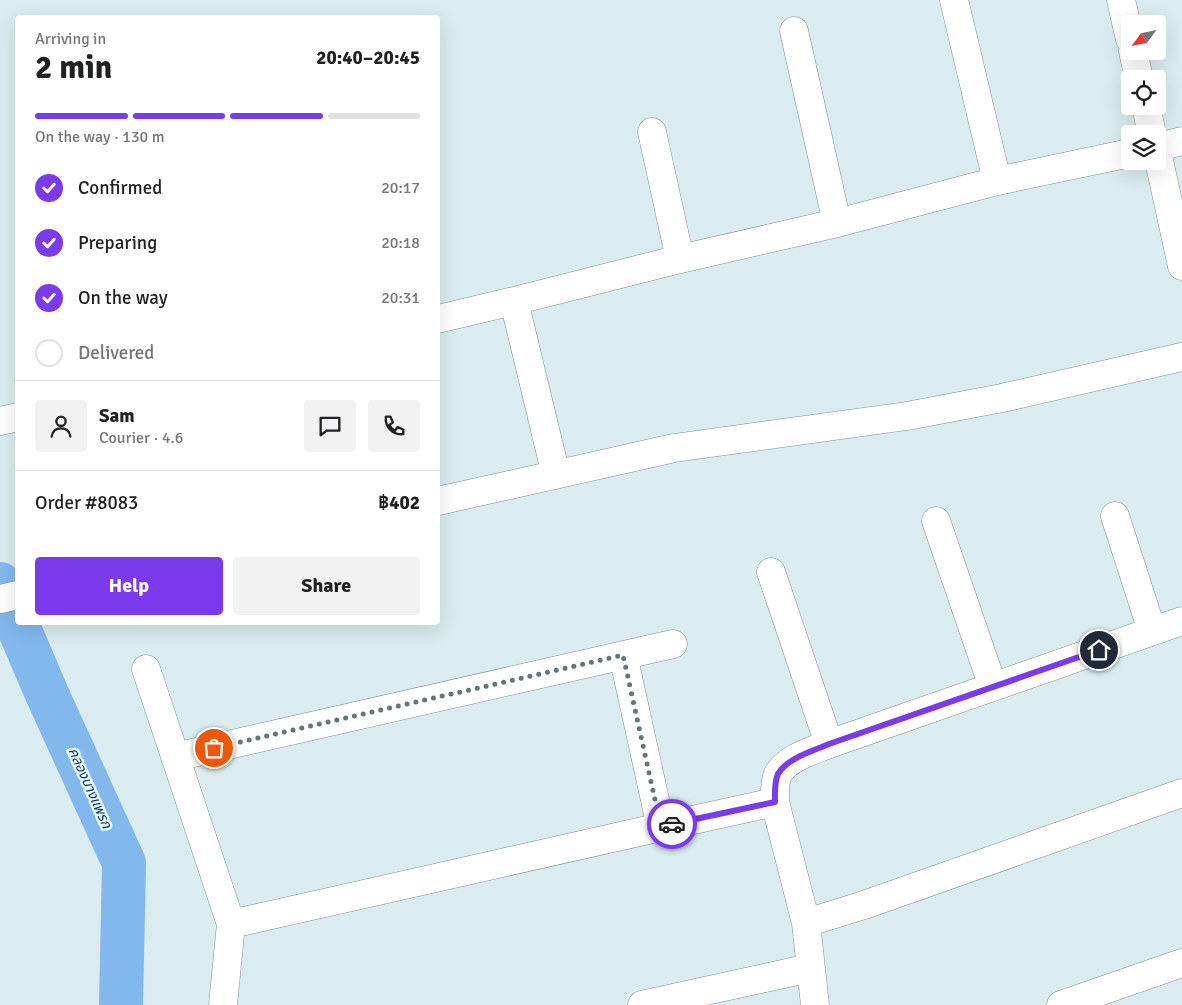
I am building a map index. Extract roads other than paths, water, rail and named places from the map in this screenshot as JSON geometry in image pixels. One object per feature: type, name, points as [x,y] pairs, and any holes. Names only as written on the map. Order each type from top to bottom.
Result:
[{"type":"street","points":[[954,0],[997,181]]},
{"type":"street","points":[[1121,0],[1124,15]]},
{"type":"street","points":[[794,31],[837,223]]},
{"type":"street","points":[[652,132],[680,259]]},
{"type":"street","points":[[1166,145],[1182,140]]},
{"type":"street","points":[[440,319],[680,259],[837,223],[997,181],[1121,155]]},
{"type":"street","points":[[1161,170],[1182,266]]},
{"type":"street","points":[[514,301],[556,475]]},
{"type":"street","points":[[440,501],[674,448],[916,414],[1002,398],[1182,357]]},
{"type":"street","points":[[0,421],[15,418]]},
{"type":"street","points":[[1115,516],[1152,631]]},
{"type":"street","points":[[936,521],[993,687]]},
{"type":"street","points":[[772,572],[829,744]]},
{"type":"street","points":[[814,1005],[806,923],[775,802],[775,786],[782,768],[789,761],[829,744],[1182,621]]},
{"type":"street","points":[[175,757],[673,644]]},
{"type":"street","points":[[623,655],[661,827]]},
{"type":"street","points":[[146,669],[231,924],[223,1005]]},
{"type":"street","points":[[806,923],[864,905],[1182,793]]},
{"type":"street","points":[[231,924],[775,802]]},
{"type":"street","points":[[1061,1005],[1182,963]]},
{"type":"street","points":[[642,1005],[810,968]]},
{"type":"waterway","name":"คลองบางแพรก","points":[[0,584],[15,619]]},
{"type":"waterway","name":"คลองบางแพรก","points":[[18,625],[124,863],[121,1005]]}]
